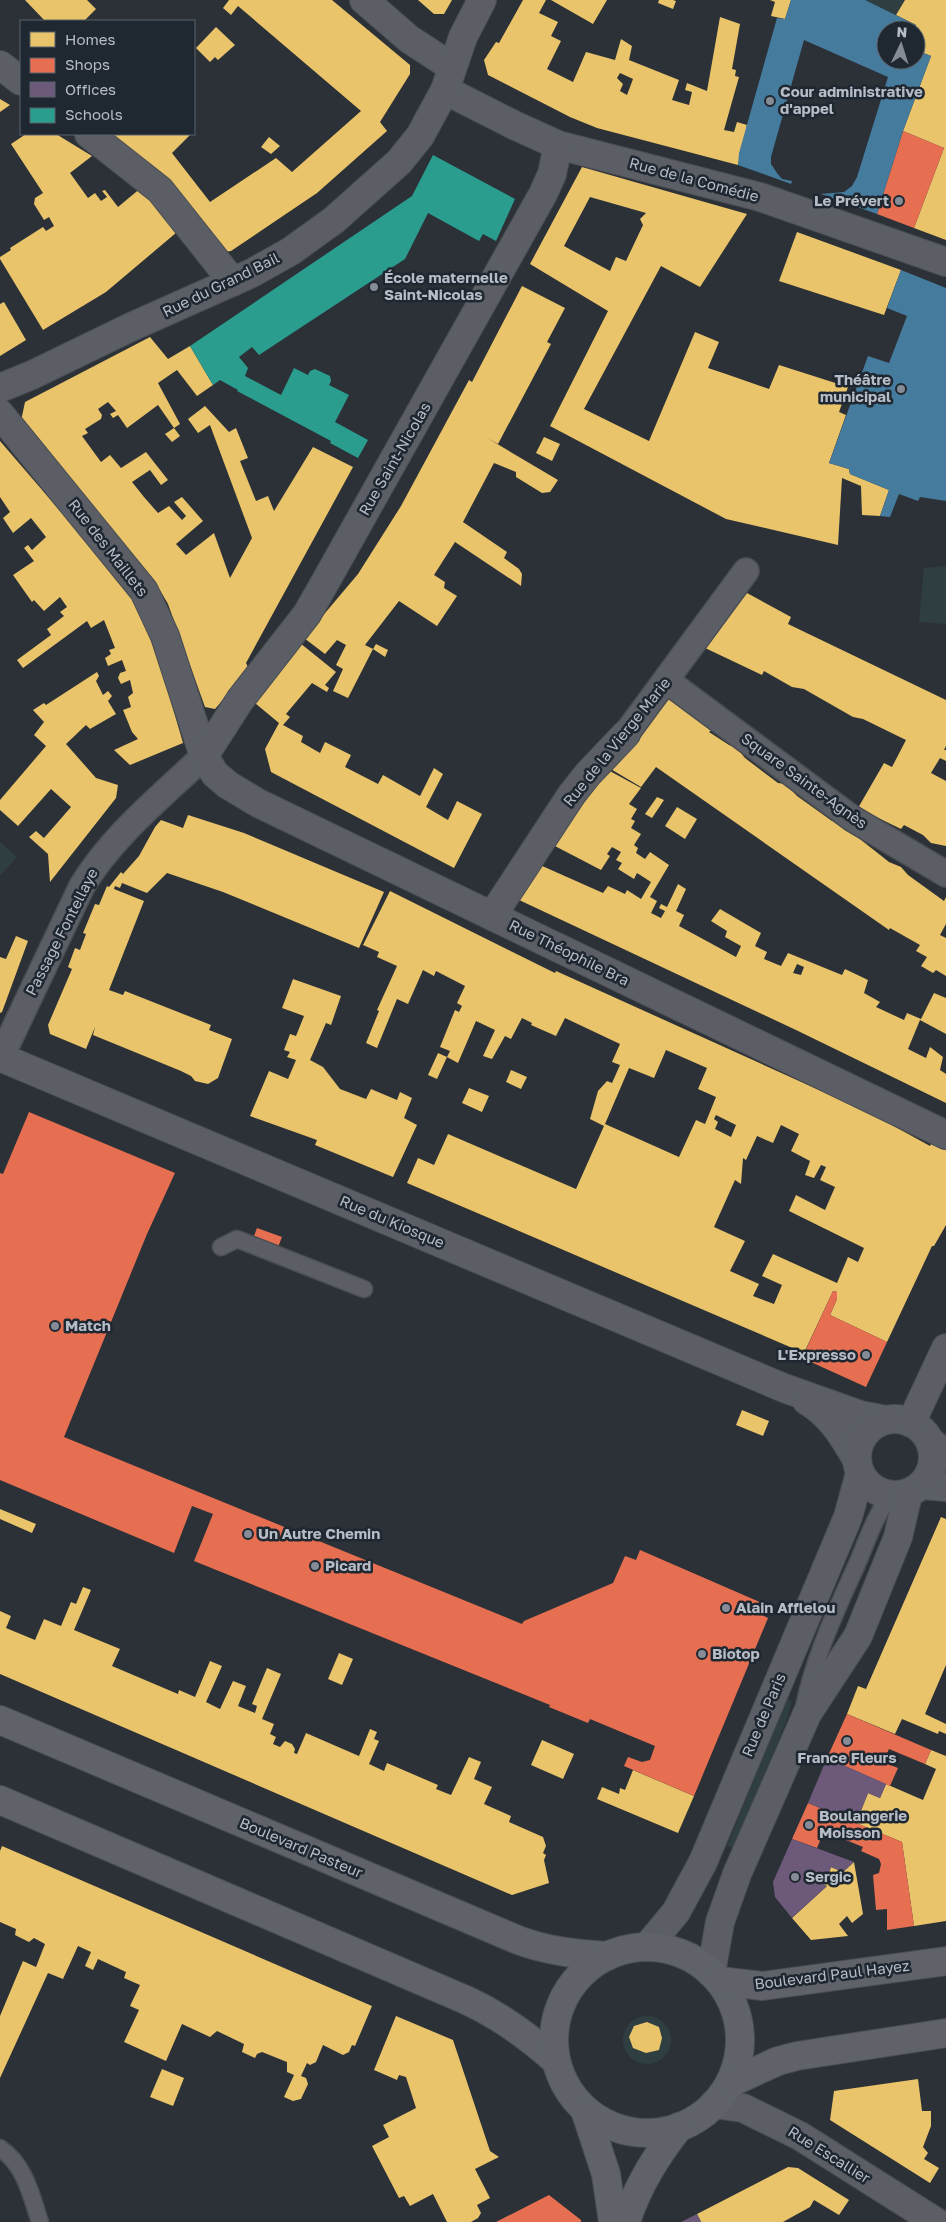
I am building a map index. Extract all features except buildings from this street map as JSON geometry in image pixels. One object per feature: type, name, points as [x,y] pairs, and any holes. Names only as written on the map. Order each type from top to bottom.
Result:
[{"type":"main road","name":"Boulevard Pasteur","points":[[0,1720],[518,1940],[537,1947],[572,1954],[607,1956]]},
{"type":"main road","points":[[0,1800],[482,2007],[528,2036],[556,2061]]},
{"type":"main road","points":[[648,1947],[682,1954],[702,1965],[715,1977],[731,2002],[739,2024],[740,2048],[734,2072],[722,2094],[704,2113],[679,2127],[651,2133],[623,2130],[609,2125],[585,2110],[567,2088],[556,2061],[554,2034],[560,2006],[566,1994],[584,1972],[607,1956],[627,1950],[648,1947]]},
{"type":"main road","name":"Boulevard Paul Hayez","points":[[715,1977],[763,1986],[946,1960]]},
{"type":"main road","points":[[722,2094],[778,2061],[798,2056],[946,2034]]},
{"type":"main road","points":[[585,2110],[606,2174],[613,2222]]},
{"type":"main road","points":[[626,2222],[647,2172],[656,2156],[679,2127]]},
{"type":"street","name":"Rue de la Comédie","points":[[364,0],[415,43],[449,79],[558,145],[760,197],[946,262]]},
{"type":"street","name":"Rue du Grand Bail","points":[[0,388],[32,375],[131,327],[268,265],[315,234],[385,176],[408,152],[420,136],[449,79],[466,30],[482,0]]},
{"type":"street","points":[[0,65],[20,80]]},
{"type":"street","points":[[90,135],[150,181],[168,198],[233,282]]},
{"type":"street","name":"Rue Saint-Nicolas","points":[[204,756],[235,708],[307,614],[543,194],[552,174],[558,145]]},
{"type":"street","name":"Rue des Maillets","points":[[0,414],[144,591],[165,636],[204,756]]},
{"type":"street","name":"Rue de la Vierge Marie","points":[[492,916],[572,794],[626,734],[746,570]]},
{"type":"street","name":"Square Sainte-Agnès","points":[[666,681],[853,818],[946,874]]},
{"type":"street","name":"Rue Théophile Bra","points":[[204,756],[215,774],[244,795],[946,1134]]},
{"type":"street","name":"Passage Fontellaye","points":[[0,1057],[91,871],[114,842],[204,756]]},
{"type":"street","name":"Rue du Kiosque","points":[[0,1057],[784,1388],[918,1435]]},
{"type":"street","points":[[918,1435],[946,1348]]},
{"type":"street","name":"Rue du Kiosque","points":[[784,1388],[823,1412],[841,1433],[859,1466]]},
{"type":"street","points":[[715,1977],[725,1905],[807,1714],[858,1636],[916,1490],[932,1468],[934,1455],[918,1435],[874,1426],[864,1435],[858,1447],[859,1466],[873,1489],[916,1490]]},
{"type":"street","name":"Rue de Paris","points":[[648,1947],[676,1912],[703,1862],[848,1517],[859,1466]]},
{"type":"street","name":"Rue Escallier","points":[[722,2094],[743,2108],[800,2136],[936,2222]]},
{"type":"lane","points":[[220,1247],[237,1239],[364,1290]]},
{"type":"lane","points":[[0,2148],[10,2154],[24,2174],[40,2222]]},
{"type":"shaded area","points":[[865,0],[905,0],[896,15]]},
{"type":"shaded area","points":[[946,566],[946,624],[919,622],[924,568]]},
{"type":"shaded area","points":[[0,842],[17,857],[0,876]]},
{"type":"shaded area","points":[[787,1699],[792,1701],[786,1722],[734,1848],[727,1846]]},
{"type":"shaded area","points":[[642,2016],[652,2016],[664,2023],[671,2035],[671,2045],[664,2057],[652,2064],[642,2064],[634,2060],[627,2053],[623,2045],[623,2035],[627,2027],[634,2020]]},
{"type":"place","name":"Cour administrative d'appel","points":[[770,101]]},
{"type":"place","name":"Le Prévert","points":[[899,201]]},
{"type":"place","name":"École maternelle Saint-Nicolas","points":[[374,287]]},
{"type":"place","name":"Théâtre municipal","points":[[901,389]]},
{"type":"place","name":"Match","points":[[55,1326]]},
{"type":"place","name":"L'Expresso","points":[[866,1355]]},
{"type":"place","name":"Un Autre Chemin","points":[[248,1534]]},
{"type":"place","name":"Picard","points":[[315,1566]]},
{"type":"place","name":"Alain Afflelou","points":[[726,1608]]},
{"type":"place","name":"Biotop","points":[[702,1654]]},
{"type":"place","name":"France Fleurs","points":[[847,1741]]},
{"type":"place","name":"Boulangerie Moisson","points":[[809,1825]]},
{"type":"place","name":"Sergic","points":[[795,1877]]}]
